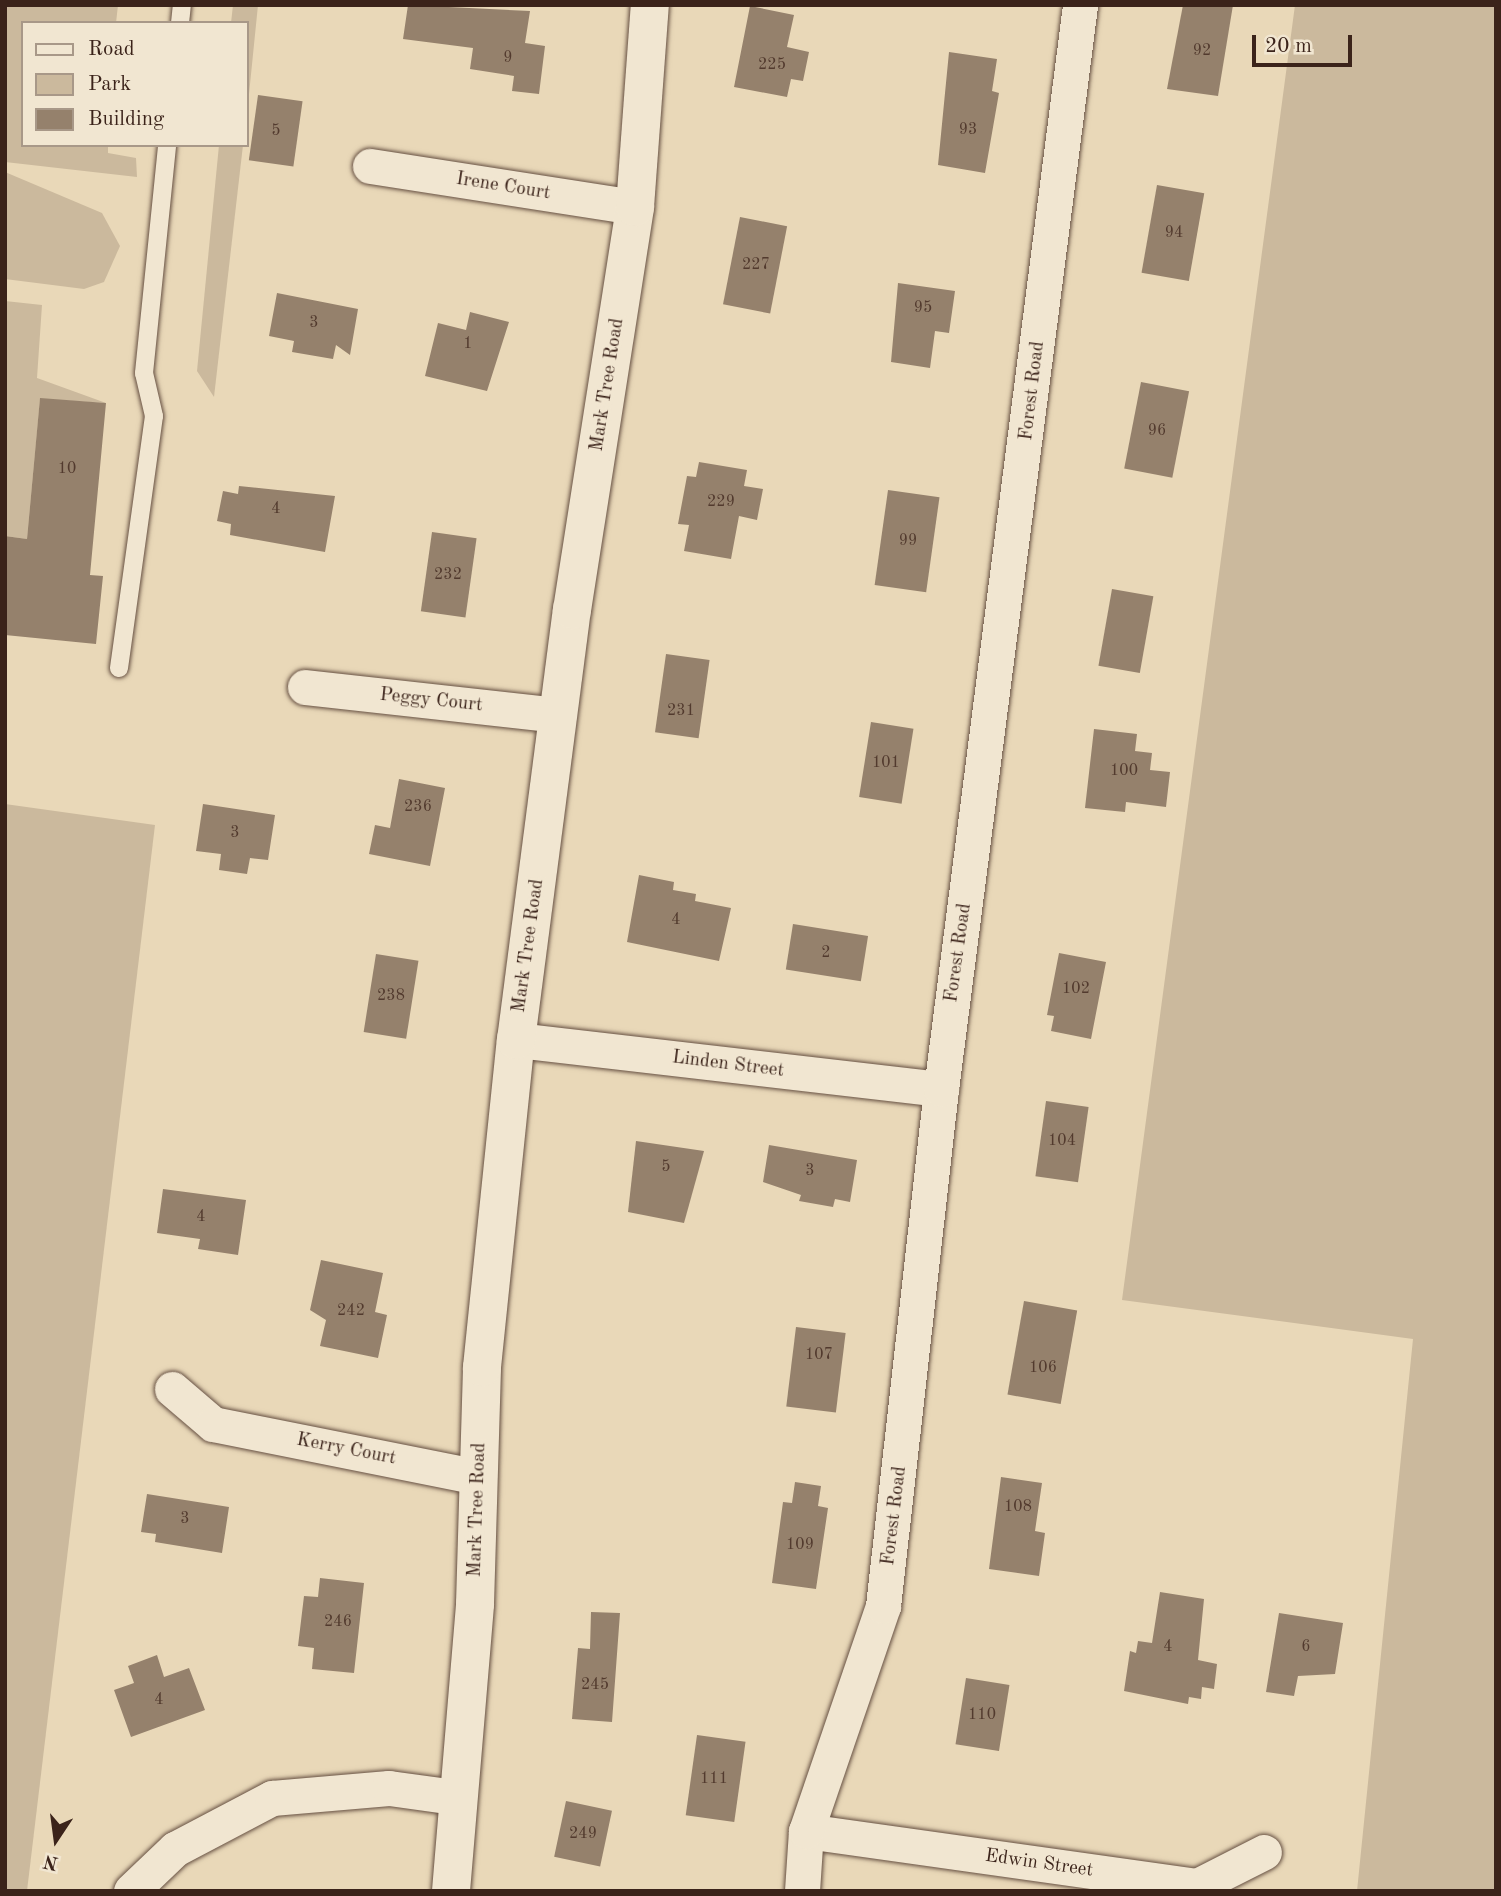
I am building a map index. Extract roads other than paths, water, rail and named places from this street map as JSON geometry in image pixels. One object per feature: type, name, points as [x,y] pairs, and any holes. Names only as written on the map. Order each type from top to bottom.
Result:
[{"type":"street","name":"Mark Tree Road","points":[[451,1891],[455,1797],[467,1722],[482,1367],[516,1040],[557,715],[635,207],[650,5]]},
{"type":"street","name":"Forest Road","points":[[802,1891],[806,1831],[883,1606],[941,1089],[1080,5]]},
{"type":"street","name":"Irene Court","points":[[370,166],[635,207]]},
{"type":"street","name":"Peggy Court","points":[[305,687],[557,715]]},
{"type":"street","name":"Linden Street","points":[[516,1040],[941,1089]]},
{"type":"street","name":"Kerry Court","points":[[172,1389],[213,1424],[479,1477]]},
{"type":"street","points":[[131,1891],[175,1849],[272,1798],[388,1788],[455,1797]]},
{"type":"street","name":"Edwin Street","points":[[806,1831],[1197,1886],[1264,1852]]},
{"type":"lane","points":[[119,668],[154,415],[144,373],[167,147]]}]
